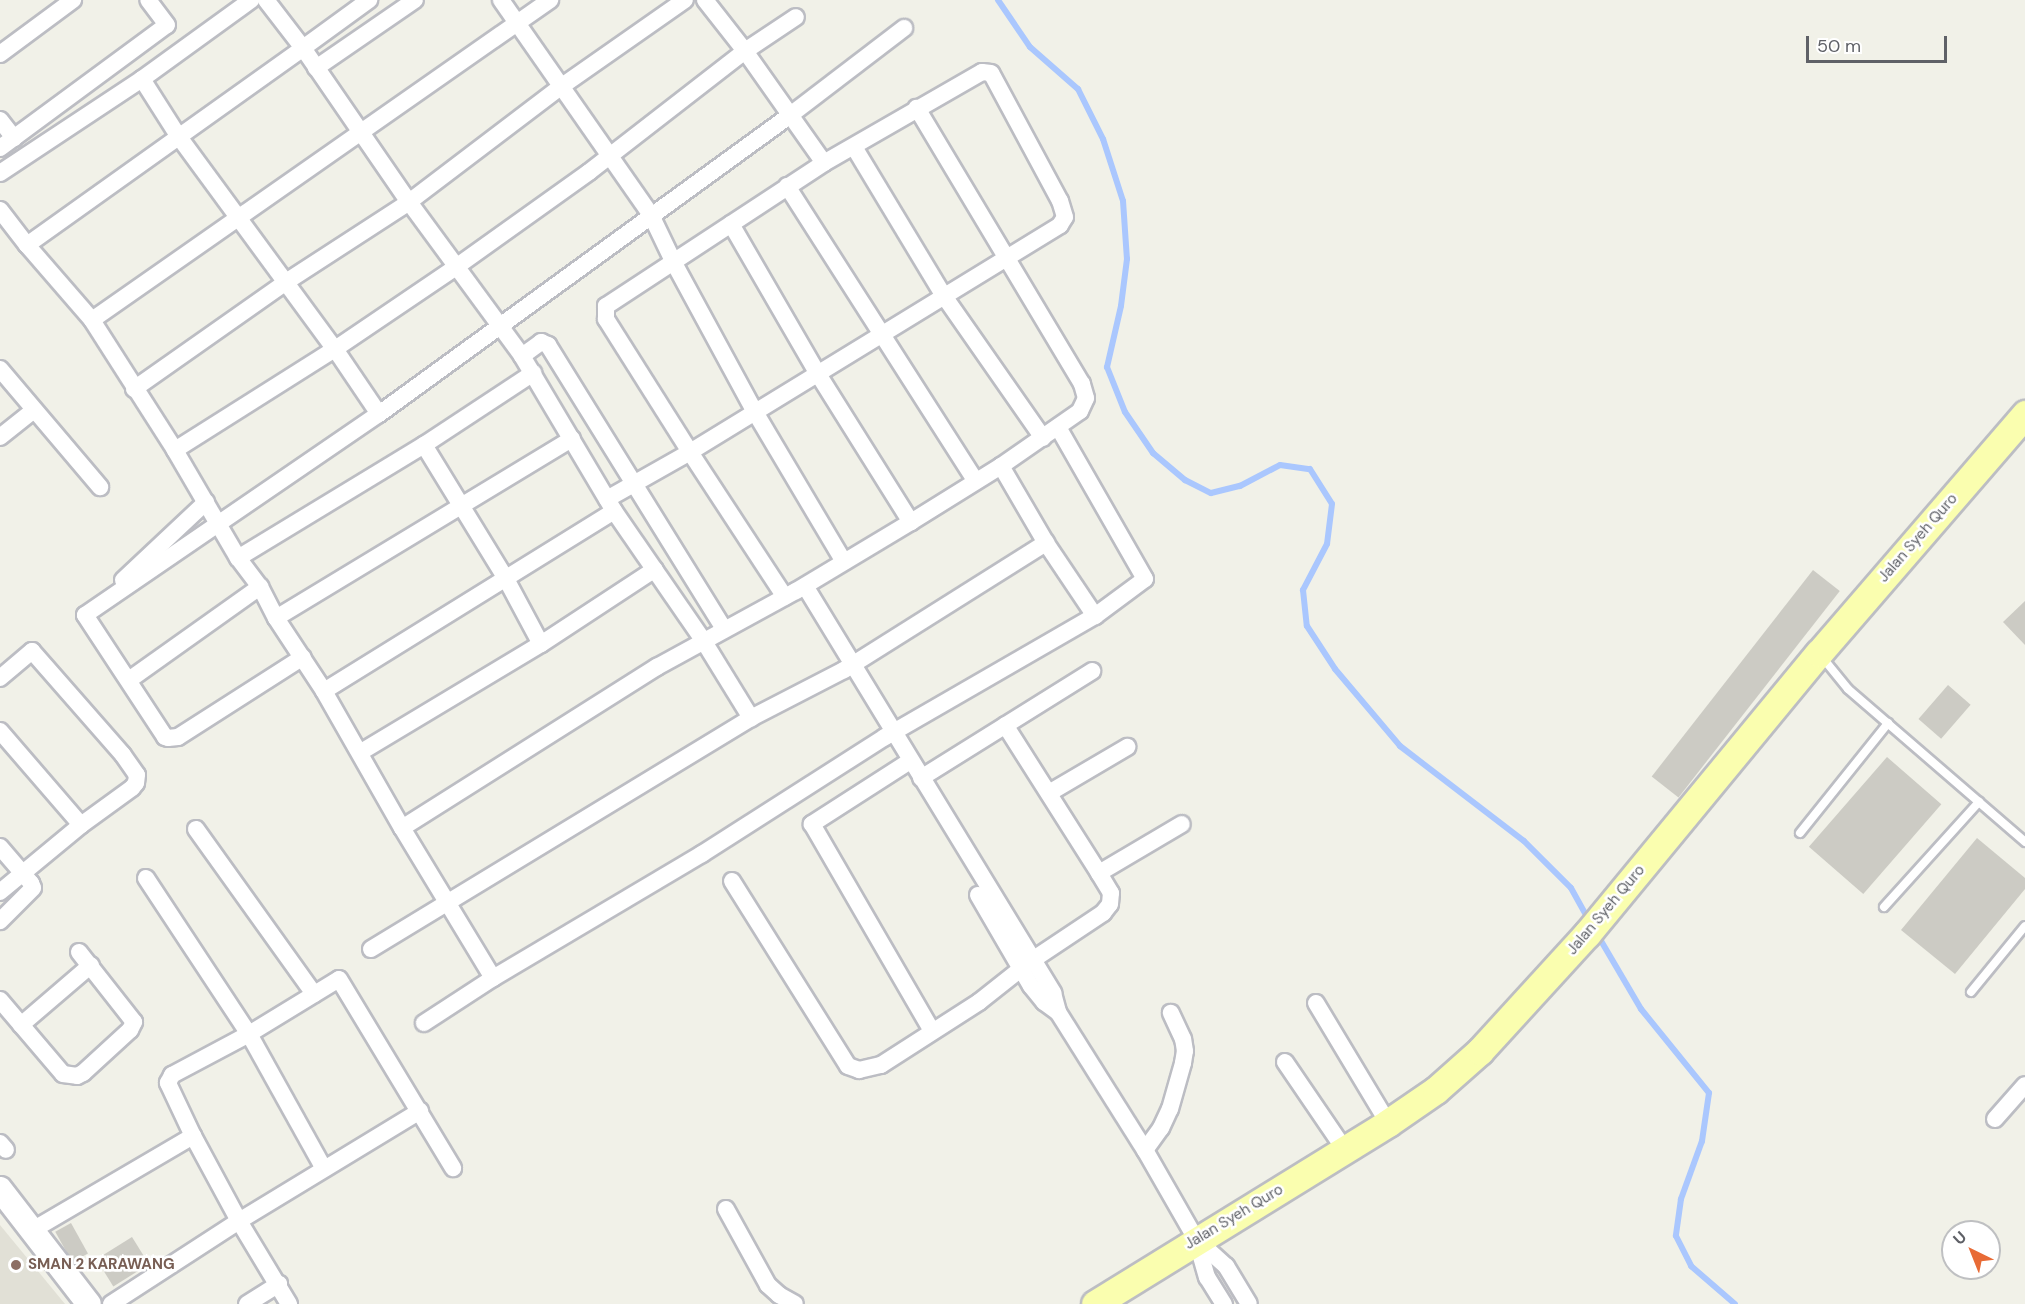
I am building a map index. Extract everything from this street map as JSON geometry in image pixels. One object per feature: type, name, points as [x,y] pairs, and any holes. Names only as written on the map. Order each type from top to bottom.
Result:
[{"type":"main road","name":"Jalan Syeh Quro","points":[[1095,1304],[1196,1239],[1388,1123],[1436,1090],[1480,1051],[1587,934],[1819,653],[2025,414]]},
{"type":"street","points":[[0,54],[74,0]]},
{"type":"street","points":[[0,120],[7,143],[167,25],[148,0]]},
{"type":"street","points":[[0,173],[142,79],[251,0]]},
{"type":"street","points":[[266,0],[303,48],[409,202],[522,356],[611,505],[703,640],[751,718]]},
{"type":"street","points":[[27,245],[369,0]]},
{"type":"street","points":[[316,68],[414,0]]},
{"type":"street","points":[[501,0],[651,215],[674,263],[755,412],[844,562]]},
{"type":"street","points":[[92,320],[550,0]]},
{"type":"street","points":[[134,389],[286,282],[409,202],[562,86],[685,0]]},
{"type":"street","points":[[705,0],[745,51],[789,117],[824,163]]},
{"type":"street","points":[[175,450],[335,349],[456,267],[745,51],[796,17]]},
{"type":"street","points":[[85,615],[379,414],[789,117],[904,28]]},
{"type":"street","points":[[324,692],[505,577],[611,505],[634,485],[690,452],[818,374],[1060,225],[1065,217],[1060,201],[993,75],[982,72],[824,163],[674,263],[610,301],[604,311],[606,319],[690,452],[795,591],[848,668],[1026,965],[1053,993],[1058,1012],[1145,1150],[1196,1239],[1207,1277],[1224,1304]]},
{"type":"street","points":[[142,79],[179,137],[335,349],[379,414]]},
{"type":"street","points":[[402,828],[703,640],[795,591],[911,522],[1043,438],[1080,411],[1086,398],[1082,384],[917,108]]},
{"type":"street","points":[[854,147],[944,296],[1043,438]]},
{"type":"street","points":[[787,186],[880,335],[976,481]]},
{"type":"street","points":[[0,210],[92,320],[175,450],[238,558],[260,587],[276,618],[303,657],[361,752],[402,828],[494,978]]},
{"type":"street","points":[[731,224],[818,374],[911,522]]},
{"type":"street","points":[[522,356],[541,342],[548,345],[724,629]]},
{"type":"street","points":[[0,369],[100,488]]},
{"type":"street","points":[[238,558],[424,446],[533,373]]},
{"type":"street","points":[[0,437],[34,411]]},
{"type":"street","points":[[424,1023],[494,978],[702,854],[889,736],[1095,616],[1145,579],[1059,427]]},
{"type":"street","points":[[276,618],[572,439]]},
{"type":"street","points":[[424,446],[505,577],[541,644]]},
{"type":"street","points":[[1000,466],[1046,543],[1095,616]]},
{"type":"street","points":[[85,615],[206,502]]},
{"type":"street","points":[[371,949],[448,900],[559,837],[751,718],[848,668],[1046,543]]},
{"type":"street","points":[[361,752],[541,644],[655,569]]},
{"type":"street","points":[[129,681],[260,587]]},
{"type":"street","points":[[85,615],[165,737],[175,738],[303,657]]},
{"type":"street","points":[[0,678],[32,651],[123,754],[137,775],[132,788],[81,825],[0,892]]},
{"type":"street","points":[[921,777],[1092,671]]},
{"type":"street","points":[[732,881],[848,1066],[859,1070],[881,1065],[979,1002],[1026,965],[1103,913],[1110,904],[1111,893],[1005,725]]},
{"type":"street","points":[[0,731],[81,825]]},
{"type":"street","points":[[1049,794],[1127,747]]},
{"type":"street","points":[[907,764],[921,777],[1026,965]]},
{"type":"street","points":[[907,764],[812,824],[932,1031]]},
{"type":"street","points":[[1099,873],[1182,824]]},
{"type":"street","points":[[196,829],[314,994]]},
{"type":"street","points":[[0,847],[31,883],[32,890],[0,921]]},
{"type":"street","points":[[146,878],[249,1034],[324,1169]]},
{"type":"street","points":[[0,1000],[63,1074],[76,1076],[90,1068],[130,1030],[134,1022],[79,952]]},
{"type":"street","points":[[21,1025],[91,965]]},
{"type":"street","points":[[289,1304],[239,1221],[193,1136],[168,1083],[168,1078],[249,1034],[339,979],[453,1168]]},
{"type":"street","points":[[1316,1003],[1388,1123]]},
{"type":"street","points":[[1145,1150],[1161,1128],[1170,1108],[1184,1057],[1183,1039],[1171,1013]]},
{"type":"street","points":[[1285,1062],[1344,1150]]},
{"type":"street","points":[[1995,1119],[2025,1085]]},
{"type":"street","points":[[111,1304],[239,1221],[420,1111]]},
{"type":"street","points":[[31,1231],[193,1136]]},
{"type":"street","points":[[0,1189],[89,1304]]},
{"type":"street","points":[[726,1209],[768,1285],[779,1295],[795,1304]]},
{"type":"street","points":[[1196,1239],[1226,1266],[1249,1304]]},
{"type":"street","points":[[247,1304],[279,1284]]},
{"type":"lane","points":[[1819,653],[1848,689],[2025,842]]},
{"type":"lane","points":[[1800,833],[1888,723]]},
{"type":"lane","points":[[1884,907],[1979,802]]},
{"type":"lane","points":[[1971,992],[2025,926]]},
{"type":"shaded area","name":"SMAN 2 KARAWANG","points":[[0,1225],[65,1304],[0,1304]]},
{"type":"building","points":[[1813,570],[1840,591],[1678,797],[1652,776]]},
{"type":"building","points":[[2025,601],[2025,645],[2003,622]]},
{"type":"building","points":[[1948,685],[1971,705],[1941,739],[1918,719]]},
{"type":"building","points":[[1887,757],[1941,804],[1863,894],[1809,847]]},
{"type":"building","points":[[1977,838],[2025,878],[2025,889],[1955,974],[1901,930]]},
{"type":"building","points":[[71,1223],[88,1254],[72,1262],[55,1232]]},
{"type":"building","points":[[132,1237],[149,1264],[113,1286],[96,1259]]},
{"type":"waterway","points":[[998,0],[1030,47],[1078,89],[1103,139],[1123,201],[1127,259],[1121,306],[1107,367],[1125,412],[1153,453],[1185,480],[1211,493],[1240,486],[1280,465],[1310,469],[1332,504],[1327,544],[1303,590],[1307,626],[1335,669],[1400,746],[1524,841],[1571,888],[1589,920]]},
{"type":"waterway","points":[[1597,934],[1641,1009],[1709,1093],[1702,1141],[1681,1199],[1676,1236],[1691,1266],[1735,1304]]},
{"type":"place","name":"SMAN 2 KARAWANG","points":[[16,1265]]}]
